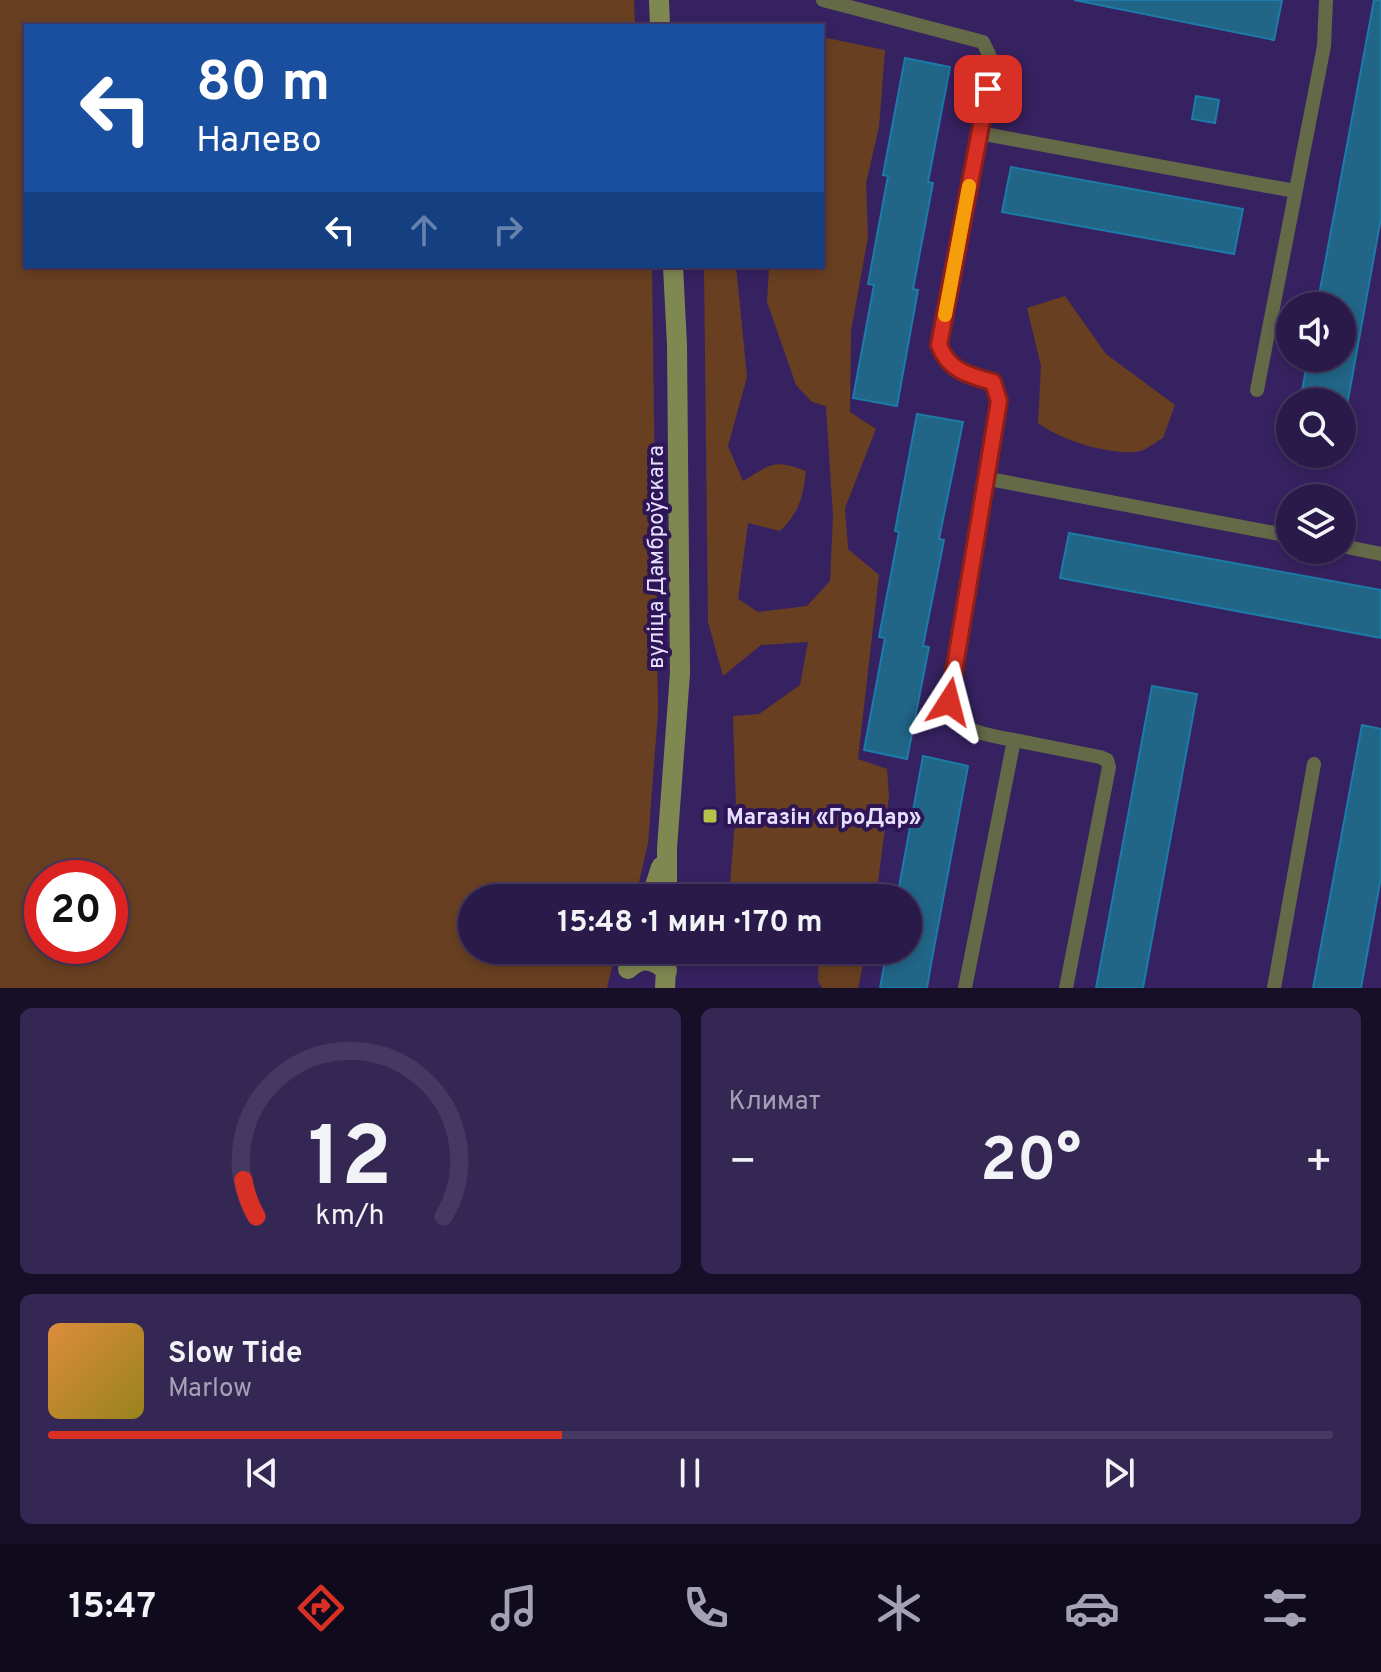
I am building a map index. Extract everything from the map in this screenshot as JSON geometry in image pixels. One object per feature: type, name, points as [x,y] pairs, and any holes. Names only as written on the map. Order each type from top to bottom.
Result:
[{"type":"main road","points":[[659,0],[660,24]]},
{"type":"main road","name":"вуліца Дамброўскага","points":[[667,884],[680,673],[677,345],[673,268]]},
{"type":"main road","name":"вуліца Дамброўскага","points":[[655,884],[667,848]]},
{"type":"main road","points":[[628,969],[642,959],[657,962],[666,970]]},
{"type":"lane","points":[[823,0],[983,42],[993,63],[939,345],[945,360],[961,373],[993,382],[999,401],[949,702],[954,718],[968,730],[1107,760],[1109,767],[1066,988]]},
{"type":"lane","points":[[1257,390],[1324,46],[1326,0]]},
{"type":"lane","points":[[979,133],[1295,191]]},
{"type":"lane","points":[[984,478],[1276,533]]},
{"type":"lane","points":[[1356,549],[1381,554]]},
{"type":"lane","points":[[965,988],[1014,740]]},
{"type":"lane","points":[[1274,988],[1314,764]]},
{"type":"shaded area","points":[[0,0],[634,0],[635,24],[24,24],[24,268],[652,268],[658,712],[648,843],[639,884],[458,884],[458,964],[613,964],[607,988],[0,988]]},
{"type":"shaded area","points":[[824,37],[885,50],[879,127],[866,183],[868,237],[851,331],[850,412],[876,429],[845,508],[848,549],[879,575],[858,759],[887,769],[889,796],[878,884],[730,884],[736,808],[733,716],[759,714],[800,685],[808,642],[761,645],[723,676],[708,622],[704,268],[736,268],[747,377],[728,446],[743,481],[772,465],[786,465],[806,471],[799,504],[780,531],[748,523],[738,599],[758,612],[807,606],[830,581],[833,517],[826,406],[812,402],[796,385],[767,302],[769,268],[824,268]]},
{"type":"shaded area","points":[[1065,296],[1106,354],[1175,405],[1163,438],[1146,449],[1123,452],[1084,445],[1038,423],[1041,366],[1027,308]]},
{"type":"shaded area","points":[[819,964],[863,964],[858,988],[822,988],[818,981]]},
{"type":"building","points":[[1074,0],[1282,0],[1274,40]]},
{"type":"building","points":[[1374,0],[1381,0],[1381,218],[1356,356],[1356,292],[1320,292]]},
{"type":"building","points":[[905,58],[950,67],[928,182],[933,183],[913,289],[918,290],[897,406],[853,398],[874,285],[868,284],[888,176],[883,175]]},
{"type":"building","points":[[1196,96],[1219,100],[1215,123],[1192,119]]},
{"type":"building","points":[[1011,167],[1243,209],[1234,254],[1002,212]]},
{"type":"building","points":[[1305,372],[1353,372],[1350,388],[1303,388]]},
{"type":"building","points":[[917,414],[963,422],[939,539],[944,540],[923,646],[929,647],[907,759],[864,750],[885,638],[879,637],[899,532],[895,531]]},
{"type":"building","points":[[1069,533],[1381,590],[1381,638],[1060,578]]},
{"type":"building","points":[[1152,686],[1197,694],[1143,988],[1096,988]]},
{"type":"building","points":[[1362,725],[1381,729],[1381,877],[1361,988],[1313,988]]},
{"type":"building","points":[[923,756],[968,766],[927,988],[880,988],[884,964],[922,964],[922,884],[900,884]]},
{"type":"slow traffic","points":[[945,315],[969,186]]},
{"type":"place","name":"Магазін «ГроДар»","points":[[710,816]]},
{"type":"route","points":[[949,702],[999,401],[993,382],[961,373],[945,360],[939,345],[988,89]]}]
